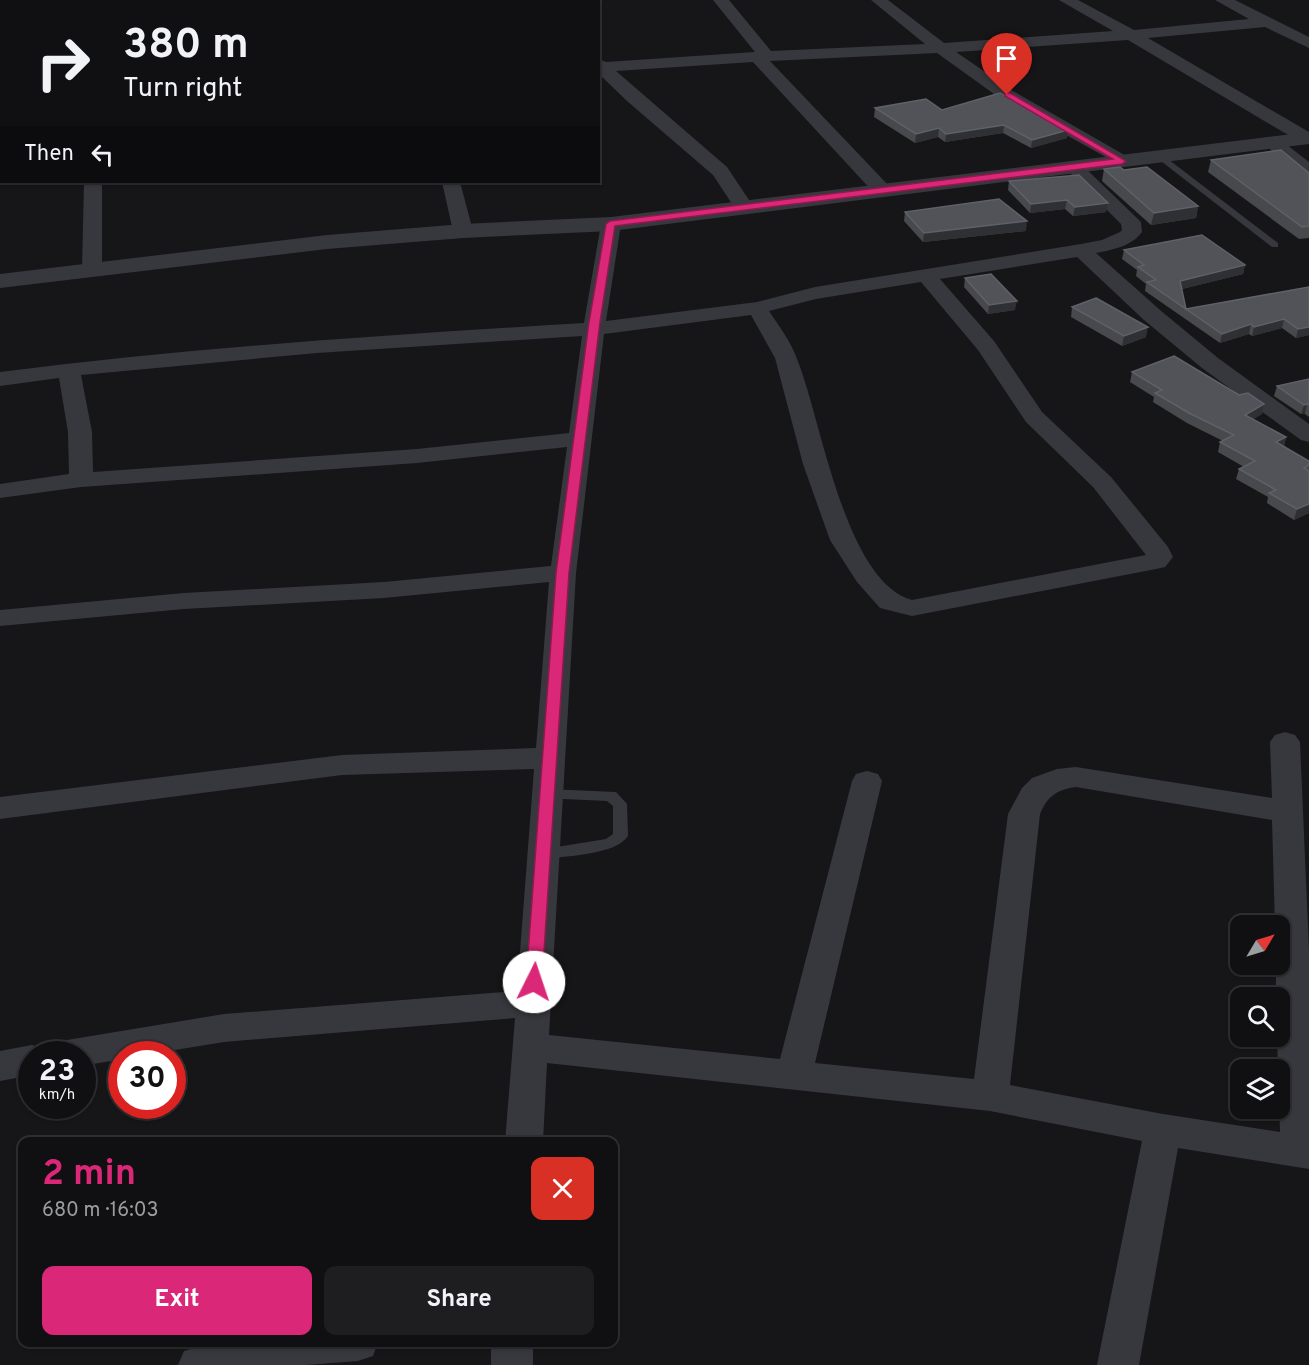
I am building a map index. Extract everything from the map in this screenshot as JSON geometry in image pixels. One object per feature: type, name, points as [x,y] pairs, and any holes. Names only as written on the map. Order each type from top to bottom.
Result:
[{"type":"street","points":[[721,0],[762,56],[882,190]]},
{"type":"street","points":[[879,0],[940,48],[1007,95],[1122,161]]},
{"type":"street","points":[[1067,0],[1308,138]]},
{"type":"street","points":[[1223,0],[1309,43]]},
{"type":"street","points":[[600,66],[940,48],[1131,35],[1267,22]]},
{"type":"street","points":[[600,66],[720,171],[746,209]]},
{"type":"street","points":[[0,281],[327,242],[463,231],[610,224],[1308,138]]},
{"type":"street","points":[[1272,142],[1305,164]]},
{"type":"street","points":[[0,379],[69,370],[317,346],[594,329],[757,308],[816,292],[1082,250],[1116,242],[1126,237],[1132,232],[1131,222],[1073,167]]},
{"type":"street","points":[[92,270],[93,183]]},
{"type":"street","points":[[450,183],[463,231]]},
{"type":"street","points":[[524,1137],[563,573],[594,329],[610,224]]},
{"type":"street","points":[[1082,250],[1152,315],[1210,363],[1309,435]]},
{"type":"street","points":[[757,308],[786,358],[815,464],[843,540],[866,576],[890,602],[912,608],[1156,561],[1160,558],[1148,538],[1102,482],[1034,417],[986,346],[927,276]]},
{"type":"street","points":[[69,370],[80,432],[81,480]]},
{"type":"street","points":[[0,490],[81,480],[417,456],[580,439]]},
{"type":"street","points":[[0,618],[184,601],[384,590],[563,573]]},
{"type":"street","points":[[531,1047],[990,1096],[1163,1130],[1304,1152],[1286,742]]},
{"type":"street","points":[[0,808],[342,765],[550,758]]},
{"type":"street","points":[[990,1096],[1024,814],[1039,787],[1053,779],[1076,777],[1288,812]]},
{"type":"street","points":[[794,1075],[867,781]]},
{"type":"street","points":[[96,1049],[224,1028],[533,1003]]},
{"type":"street","points":[[0,1066],[18,1063]]},
{"type":"street","points":[[1118,1365],[1163,1130]]},
{"type":"street","points":[[199,1365],[296,1347]]},
{"type":"street","points":[[512,1347],[512,1365]]},
{"type":"lane","points":[[1160,156],[1275,245]]},
{"type":"lane","points":[[543,854],[610,844],[621,836],[620,804],[611,796],[547,794]]},
{"type":"building","points":[[1000,93],[1068,130],[1032,140],[1004,125],[946,134],[939,128],[916,134],[875,108],[926,99],[942,110]]},
{"type":"building","points":[[1281,150],[1309,173],[1309,226],[1302,227],[1211,160]]},
{"type":"building","points":[[1120,167],[1124,170],[1147,167],[1198,206],[1154,213],[1104,169]]},
{"type":"building","points":[[1079,175],[1108,203],[1075,207],[1067,200],[1031,204],[1009,181]]},
{"type":"building","points":[[999,199],[1027,221],[924,233],[905,212]]},
{"type":"building","points":[[1202,235],[1245,265],[1180,281],[1186,309],[1309,287],[1309,327],[1298,329],[1284,319],[1254,327],[1251,324],[1222,334],[1147,282],[1156,280],[1138,267],[1144,265],[1124,250]]},
{"type":"building","points":[[991,274],[1017,301],[989,305],[965,278]]},
{"type":"building","points":[[1096,298],[1148,327],[1124,336],[1072,307]]},
{"type":"building","points":[[1174,356],[1239,395],[1248,393],[1264,404],[1245,415],[1286,437],[1276,442],[1309,461],[1309,465],[1304,468],[1309,471],[1309,504],[1297,509],[1269,493],[1276,490],[1239,469],[1255,461],[1220,442],[1234,435],[1155,393],[1162,390],[1132,372]]},
{"type":"building","points":[[1309,379],[1309,405],[1304,405],[1277,386]]},
{"type":"route","points":[[534,982],[563,573],[594,322],[610,224],[1122,161],[1007,95]]}]
